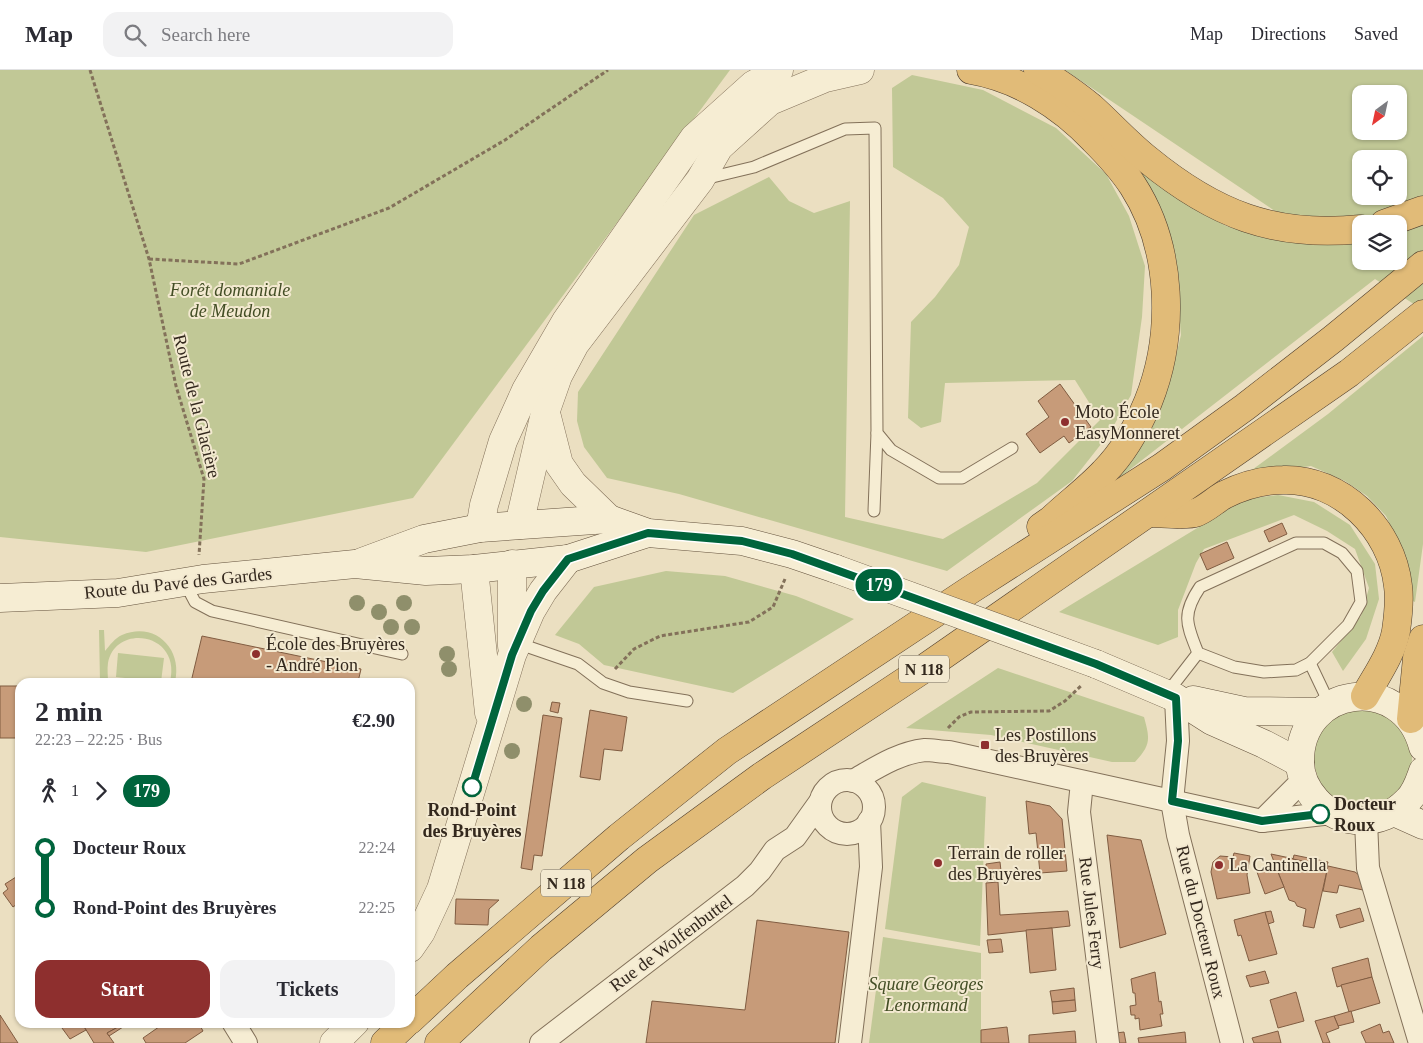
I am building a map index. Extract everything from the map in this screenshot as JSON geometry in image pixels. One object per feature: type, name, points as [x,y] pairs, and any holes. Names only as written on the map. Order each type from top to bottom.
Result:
[{"type":"highway","points":[[970,590],[991,558],[1051,520],[1105,472],[1123,449],[1148,402],[1160,364],[1166,319],[1164,270],[1157,243],[1148,217],[1134,188],[1122,170],[1083,128],[1044,98],[998,76],[971,70]]},
{"type":"highway","points":[[1038,70],[1069,90],[1168,176],[1209,202],[1251,219],[1288,229],[1325,232],[1352,230]]},
{"type":"highway","points":[[1407,216],[1423,210]]},
{"type":"highway","name":"N 118","points":[[415,1015],[464,970],[612,844],[727,751],[970,590],[1162,467],[1245,407],[1334,338],[1423,265]]},
{"type":"highway","name":"N 118","points":[[439,1043],[541,948],[647,860],[762,776],[930,664],[1150,513],[1349,373],[1423,314]]},
{"type":"highway","points":[[1150,513],[1195,513],[1225,495],[1260,482],[1284,480],[1304,482],[1325,488],[1351,503],[1364,514],[1384,544],[1394,567],[1398,586],[1396,633],[1390,651],[1365,696]]},
{"type":"highway","points":[[1411,719],[1417,658],[1423,639]]},
{"type":"highway","points":[[385,1043],[401,1028]]},
{"type":"main road","points":[[491,726],[474,569],[484,505],[502,441],[526,390],[566,321],[694,138],[752,85],[779,70]]},
{"type":"main road","points":[[514,649],[512,564],[519,525],[546,412],[558,376],[575,344],[700,180],[719,147],[770,101],[825,78],[860,70]]},
{"type":"main road","points":[[546,412],[559,464],[573,484],[610,519]]},
{"type":"main road","name":"Route du Pavé des Gardes","points":[[355,564],[424,539],[480,528],[610,519],[648,533],[742,541],[792,554],[836,569],[1099,665],[1171,696],[1212,721],[1264,744],[1301,771]]},
{"type":"main road","name":"Route du Pavé des Gardes","points":[[0,598],[118,593],[194,580],[355,564],[426,571],[474,569],[568,559],[648,533]]},
{"type":"main road","points":[[415,941],[441,889],[514,649],[543,591],[568,559]]},
{"type":"main road","name":"Route du Pavé des Gardes","points":[[1171,696],[1208,702],[1244,711],[1325,708],[1346,698],[1365,696]]},
{"type":"main road","points":[[1365,696],[1382,699],[1398,707],[1411,719],[1420,734],[1423,747]]},
{"type":"main road","points":[[1325,708],[1308,726],[1304,735],[1301,744],[1301,771],[1310,793],[1332,813],[1348,819],[1366,821],[1394,812],[1408,801],[1418,786],[1423,771]]},
{"type":"main road","points":[[1394,812],[1423,825]]},
{"type":"main road","points":[[334,1043],[349,1028]]},
{"type":"street","name":"Rue du Docteur Roux","points":[[1171,696],[1178,741],[1172,801],[1178,835],[1232,1043]]},
{"type":"street","points":[[853,781],[904,754],[926,750],[949,752],[1262,821],[1332,813]]},
{"type":"street","points":[[871,797],[886,762]]},
{"type":"street","points":[[1262,821],[1301,771]]},
{"type":"street","points":[[850,1043],[871,867],[870,821],[873,805],[871,797],[861,784],[844,780],[829,787],[823,794],[820,802],[822,818],[827,825],[857,848],[871,867]]},
{"type":"street","name":"Rue Jules Ferry","points":[[1082,782],[1079,812],[1108,1043]]},
{"type":"street","name":"Rue de Wolfenbuttel","points":[[541,1043],[745,886],[760,871],[775,850],[795,837],[820,802]]},
{"type":"street","points":[[837,832],[857,832],[870,821]]},
{"type":"street","points":[[1366,821],[1368,868],[1420,1043]]},
{"type":"street","name":"Rue de Wolfenbuttel","points":[[795,837],[837,832]]},
{"type":"street","points":[[237,1028],[246,1043]]},
{"type":"lane","points":[[700,180],[754,167],[845,130],[875,128],[878,433],[874,511]]},
{"type":"lane","points":[[878,433],[891,450],[940,478],[962,478],[1012,448]]},
{"type":"lane","points":[[1296,543],[1324,543],[1342,553],[1357,571],[1361,602],[1348,625],[1310,664],[1296,670],[1264,672],[1234,667],[1198,653],[1187,625],[1191,601],[1200,587],[1296,543]]},
{"type":"lane","points":[[194,580],[195,602],[212,611],[402,654]]},
{"type":"lane","points":[[514,649],[578,664],[603,683],[629,692],[686,702]]},
{"type":"lane","points":[[1171,696],[1198,653]]},
{"type":"lane","points":[[1310,664],[1325,708]]},
{"type":"path","name":"Route de la Glacière","points":[[90,70],[150,259],[176,386],[204,479],[199,552],[194,580]]},
{"type":"path","points":[[150,259],[239,264],[389,208],[504,140],[608,70]]},
{"type":"path","points":[[603,683],[634,648],[660,636],[749,622],[773,607],[786,576],[792,554]]},
{"type":"path","points":[[926,750],[959,717],[971,712],[1049,711],[1065,701],[1099,665]]},
{"type":"green space","name":"Forêt domaniale de Meudon","points":[[0,70],[730,70],[413,498],[146,552],[0,537]]},
{"type":"green space","points":[[1065,70],[1423,70],[1423,310],[1375,279],[1119,478],[1121,471],[1151,431],[1170,380],[1181,335],[1175,268],[1130,162],[1173,194],[1226,226],[1278,240],[1324,244]]},
{"type":"green space","points":[[912,75],[983,90],[1056,128],[1106,174],[1129,216],[1145,266],[1142,317],[1131,395],[1109,434],[1072,481],[947,571],[679,494],[607,478],[584,447],[577,421],[578,392],[694,215],[769,177],[789,201],[814,213],[850,201],[845,517],[943,539],[1037,483],[1100,420],[1075,380],[945,383],[941,422],[921,428],[908,418],[911,322],[935,297],[959,265],[969,227],[943,198],[893,167],[892,88]]},
{"type":"green space","points":[[1423,336],[1423,544],[1415,602],[1408,599],[1404,554],[1386,516],[1367,496],[1345,481],[1311,466],[1245,475],[1328,414]]},
{"type":"green space","points":[[1278,495],[1314,502],[1350,525],[1375,564],[1379,599],[1366,639],[1343,671],[1332,652],[1361,616],[1369,588],[1355,549],[1327,531],[1294,515],[1204,549],[1196,563],[1178,610],[1178,637],[1158,645],[1059,612],[1245,499]]},
{"type":"green space","points":[[666,571],[725,576],[796,596],[854,619],[733,693],[604,665],[579,644],[555,635],[594,587]]},
{"type":"green space","points":[[99,630],[104,630],[105,651],[122,635],[145,632],[155,635],[164,641],[175,659],[175,678],[170,678],[171,665],[166,652],[158,643],[134,638],[122,642],[113,650],[108,663],[108,678],[100,678]]},
{"type":"green space","points":[[118,653],[164,658],[162,678],[116,677]]},
{"type":"green space","points":[[998,668],[1144,717],[1148,741],[1144,751],[1135,762],[1112,762],[991,735],[906,728]]},
{"type":"green space","points":[[1363,709],[1373,710],[1390,717],[1404,731],[1411,748],[1411,768],[1404,785],[1390,799],[1373,806],[1363,807],[1353,806],[1336,799],[1322,785],[1315,768],[1314,758],[1315,748],[1322,731],[1336,717],[1353,710]]},
{"type":"green space","name":"Terrain de roller des Bruyères","points":[[922,782],[986,797],[980,946],[885,929],[902,797]]},
{"type":"green space","name":"Square Georges Lenormand","points":[[883,937],[981,953],[981,1043],[869,1043]]},
{"type":"building","name":"Moto École EasyMonneret","points":[[1060,384],[1091,427],[1069,443],[1064,436],[1040,453],[1026,434],[1049,417],[1038,401]]},
{"type":"building","points":[[1282,523],[1287,534],[1269,542],[1264,531]]},
{"type":"building","points":[[1227,542],[1234,558],[1207,570],[1200,554]]},
{"type":"building","name":"École des Bruyères - André Pion","points":[[202,636],[361,669],[359,678],[192,678]]},
{"type":"building","points":[[0,686],[15,686],[15,738],[0,738]]},
{"type":"building","points":[[552,702],[560,703],[558,713],[550,711]]},
{"type":"building","points":[[590,710],[627,717],[622,751],[604,749],[600,780],[580,777]]},
{"type":"building","points":[[543,715],[562,718],[542,856],[534,855],[532,870],[521,868]]},
{"type":"building","points":[[1026,801],[1050,806],[1062,819],[1067,871],[1040,873],[1036,833],[1029,834]]},
{"type":"building","points":[[1107,835],[1141,840],[1166,934],[1120,948]]},
{"type":"building","points":[[1234,853],[1250,856],[1247,875],[1250,893],[1217,899],[1211,872],[1213,862],[1220,856],[1233,857]]},
{"type":"building","points":[[1271,854],[1328,866],[1314,928],[1303,926],[1306,909],[1297,906],[1295,902],[1289,900]]},
{"type":"building","points":[[1294,855],[1328,862],[1327,866],[1293,859]]},
{"type":"building","points":[[1000,862],[1002,880],[987,881],[986,864]]},
{"type":"building","points":[[1275,865],[1284,887],[1265,894],[1257,872]]},
{"type":"building","points":[[1328,866],[1355,872],[1359,875],[1363,890],[1339,885],[1337,893],[1323,891]]},
{"type":"building","points":[[15,878],[15,906],[13,907],[3,893],[8,889],[5,884]]},
{"type":"building","points":[[998,882],[1000,915],[1068,911],[1070,926],[988,935],[986,883]]},
{"type":"building","points":[[456,899],[499,900],[489,909],[488,925],[455,924]]},
{"type":"building","points":[[1360,908],[1364,921],[1340,928],[1336,915]]},
{"type":"building","points":[[1271,911],[1274,922],[1268,924],[1265,912]]},
{"type":"building","points":[[1265,912],[1277,954],[1249,961],[1241,935],[1238,936],[1234,920]]},
{"type":"building","points":[[757,920],[849,932],[835,1043],[646,1043],[652,1001],[745,1010]]},
{"type":"building","points":[[1052,928],[1056,970],[1030,973],[1026,930]]},
{"type":"building","points":[[1001,939],[1003,952],[989,953],[987,940]]},
{"type":"building","points":[[1368,958],[1372,977],[1337,987],[1332,968]]},
{"type":"building","points":[[1265,971],[1269,983],[1250,987],[1246,976]]},
{"type":"building","points":[[1155,972],[1159,1002],[1161,1001],[1163,1014],[1160,1014],[1162,1026],[1140,1030],[1139,1018],[1135,1019],[1135,1015],[1131,1015],[1130,1006],[1136,1005],[1131,979]]},
{"type":"building","points":[[1372,977],[1380,1003],[1349,1012],[1341,985]]},
{"type":"building","points":[[1074,988],[1075,1000],[1052,1002],[1050,991]]},
{"type":"building","points":[[1296,992],[1304,1021],[1278,1028],[1270,1000]]},
{"type":"building","points":[[1075,1000],[1076,1011],[1053,1014],[1052,1002]]},
{"type":"building","points":[[1351,1011],[1354,1022],[1338,1026],[1334,1016]]},
{"type":"building","points":[[0,1015],[18,1043],[0,1043]]},
{"type":"building","points":[[1334,1016],[1339,1028],[1326,1033],[1330,1043],[1323,1043],[1315,1021]]},
{"type":"building","points":[[1380,1024],[1383,1033],[1389,1031],[1394,1043],[1366,1043],[1361,1032]]},
{"type":"building","points":[[1007,1027],[1009,1043],[981,1043],[981,1030]]},
{"type":"building","points":[[62,1028],[85,1028],[86,1030],[70,1039]]},
{"type":"building","points":[[85,1028],[116,1028],[107,1033],[114,1043],[94,1043]]},
{"type":"building","points":[[116,1028],[121,1028],[109,1036],[107,1033]]},
{"type":"building","points":[[157,1028],[201,1028],[203,1031],[185,1043],[146,1043],[143,1038]]},
{"type":"building","points":[[1075,1031],[1076,1043],[1029,1043],[1029,1035]]},
{"type":"building","points":[[1278,1031],[1281,1043],[1254,1043],[1252,1038]]},
{"type":"building","points":[[1124,1032],[1126,1043],[1117,1043],[1116,1033]]},
{"type":"building","points":[[1185,1032],[1186,1043],[1139,1043],[1138,1038]]},
{"type":"bus line","name":"179","points":[[472,787],[512,655],[531,611],[543,591],[568,559],[648,533],[742,541],[792,554],[1101,666],[1176,698],[1178,741],[1172,801],[1262,821],[1320,814]]},
{"type":"place","name":"Moto École EasyMonneret","points":[[1065,422]]},
{"type":"place","name":"École des Bruyères - André Pion","points":[[256,654]]},
{"type":"place","name":"Les Postillons des Bruyères","points":[[985,745]]},
{"type":"place","name":"Rond-Point des Bruyères","points":[[472,787]]},
{"type":"place","name":"Docteur Roux","points":[[1320,814]]},
{"type":"place","name":"Terrain de roller des Bruyères","points":[[938,863]]},
{"type":"place","name":"La Cantinella","points":[[1219,865]]}]
